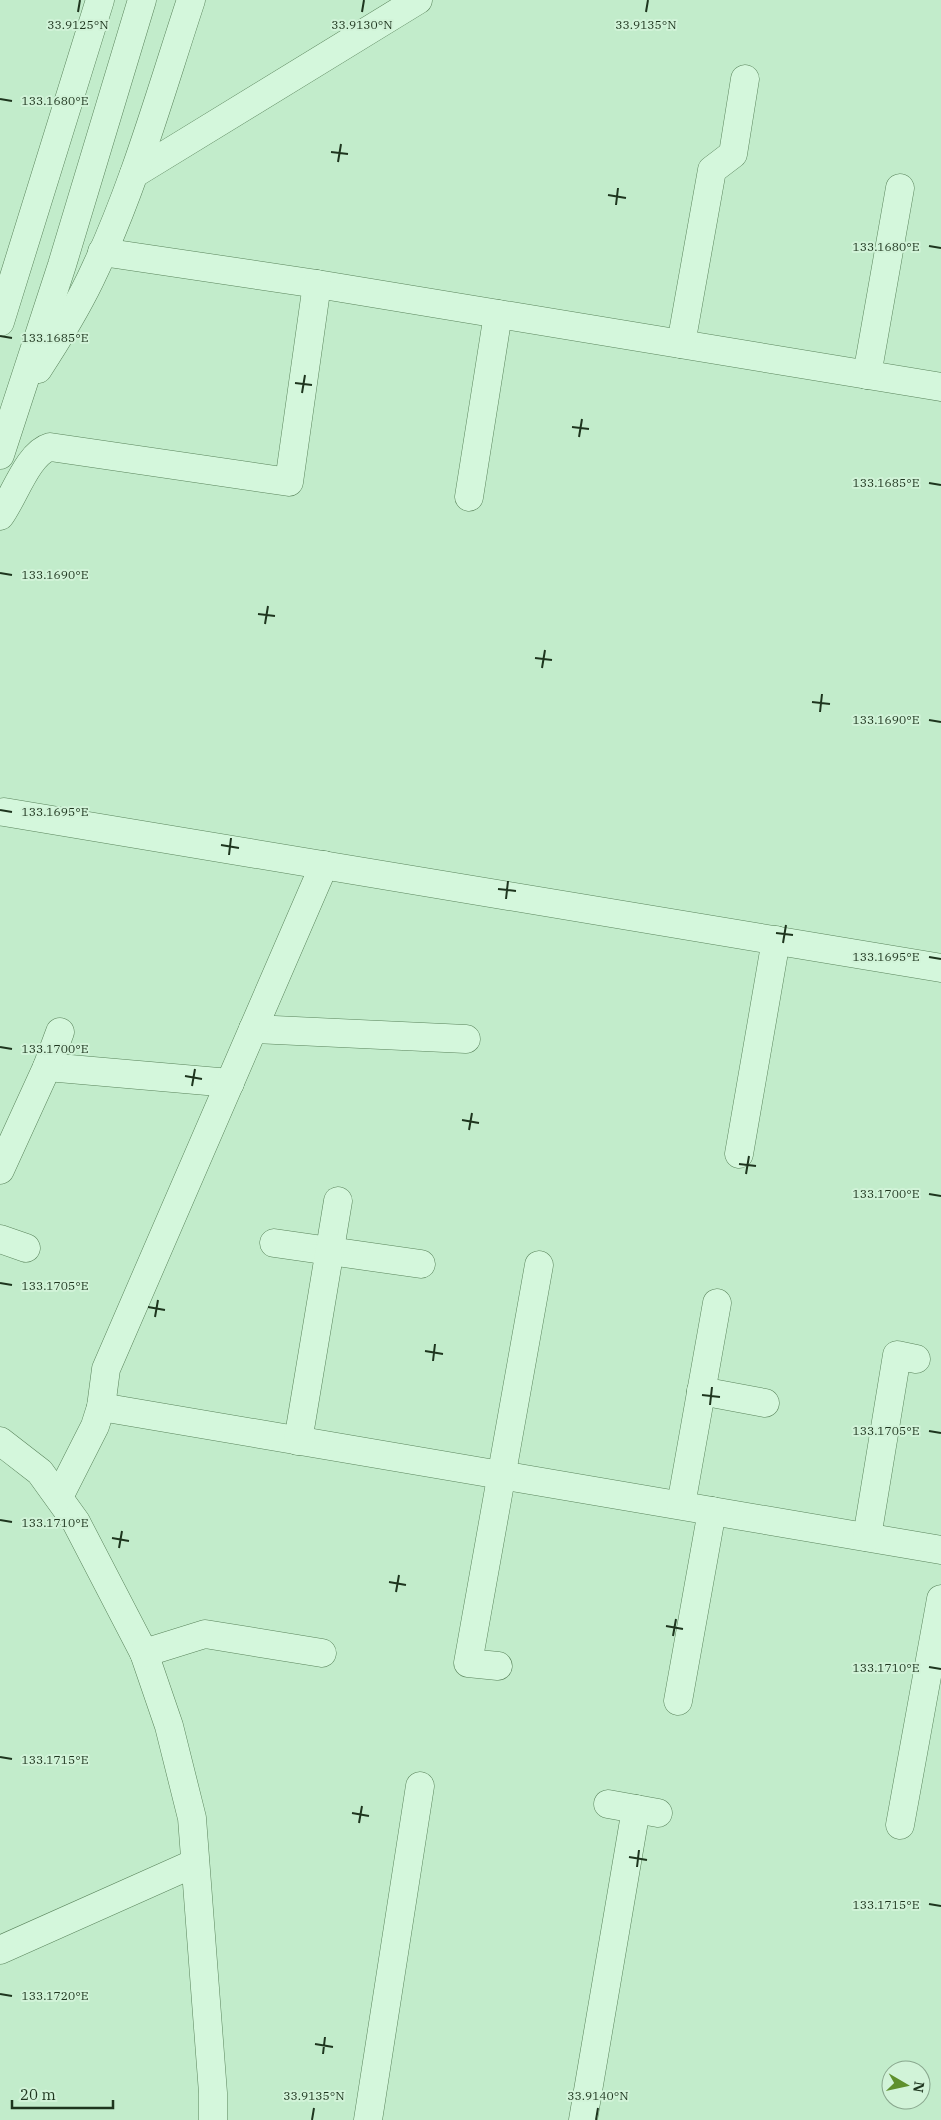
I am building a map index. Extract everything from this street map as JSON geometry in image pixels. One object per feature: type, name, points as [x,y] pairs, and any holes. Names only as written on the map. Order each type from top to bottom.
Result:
[{"type":"street","points":[[0,322],[100,0]]},
{"type":"street","points":[[0,455],[62,265],[142,0]]},
{"type":"street","points":[[23,386],[38,370],[66,326],[102,252],[134,174],[191,0]]},
{"type":"street","points":[[134,174],[418,0]]},
{"type":"street","points":[[680,344],[712,170],[733,154],[745,79]]},
{"type":"street","points":[[867,375],[900,188]]},
{"type":"street","points":[[102,252],[317,284],[941,387]]},
{"type":"street","points":[[0,516],[10,502],[31,461],[41,450],[50,447],[289,482],[317,284]]},
{"type":"street","points":[[469,497],[498,314]]},
{"type":"street","points":[[4,812],[941,968]]},
{"type":"street","points":[[59,1497],[95,1426],[101,1407],[106,1368],[324,865]]},
{"type":"street","points":[[739,1154],[776,940]]},
{"type":"street","points":[[253,1029],[466,1039]]},
{"type":"street","points":[[0,1170],[47,1067],[60,1032]]},
{"type":"street","points":[[47,1067],[230,1083]]},
{"type":"street","points":[[298,1440],[338,1201]]},
{"type":"street","points":[[0,1239],[26,1248]]},
{"type":"street","points":[[274,1243],[421,1264]]},
{"type":"street","points":[[498,1666],[468,1663],[539,1265]]},
{"type":"street","points":[[681,1506],[717,1303]]},
{"type":"street","points":[[867,1537],[897,1355],[916,1358]]},
{"type":"street","points":[[701,1391],[765,1403]]},
{"type":"street","points":[[101,1407],[941,1550]]},
{"type":"street","points":[[0,1441],[40,1472],[76,1522],[144,1654],[169,1726],[192,1818],[213,2093],[213,2120]]},
{"type":"street","points":[[678,1701],[712,1511]]},
{"type":"street","points":[[900,1825],[941,1599]]},
{"type":"street","points":[[144,1654],[205,1634],[322,1653]]},
{"type":"street","points":[[368,2120],[420,1786]]},
{"type":"street","points":[[583,2120],[647,1811],[608,1804]]},
{"type":"street","points":[[0,1950],[195,1863]]}]
